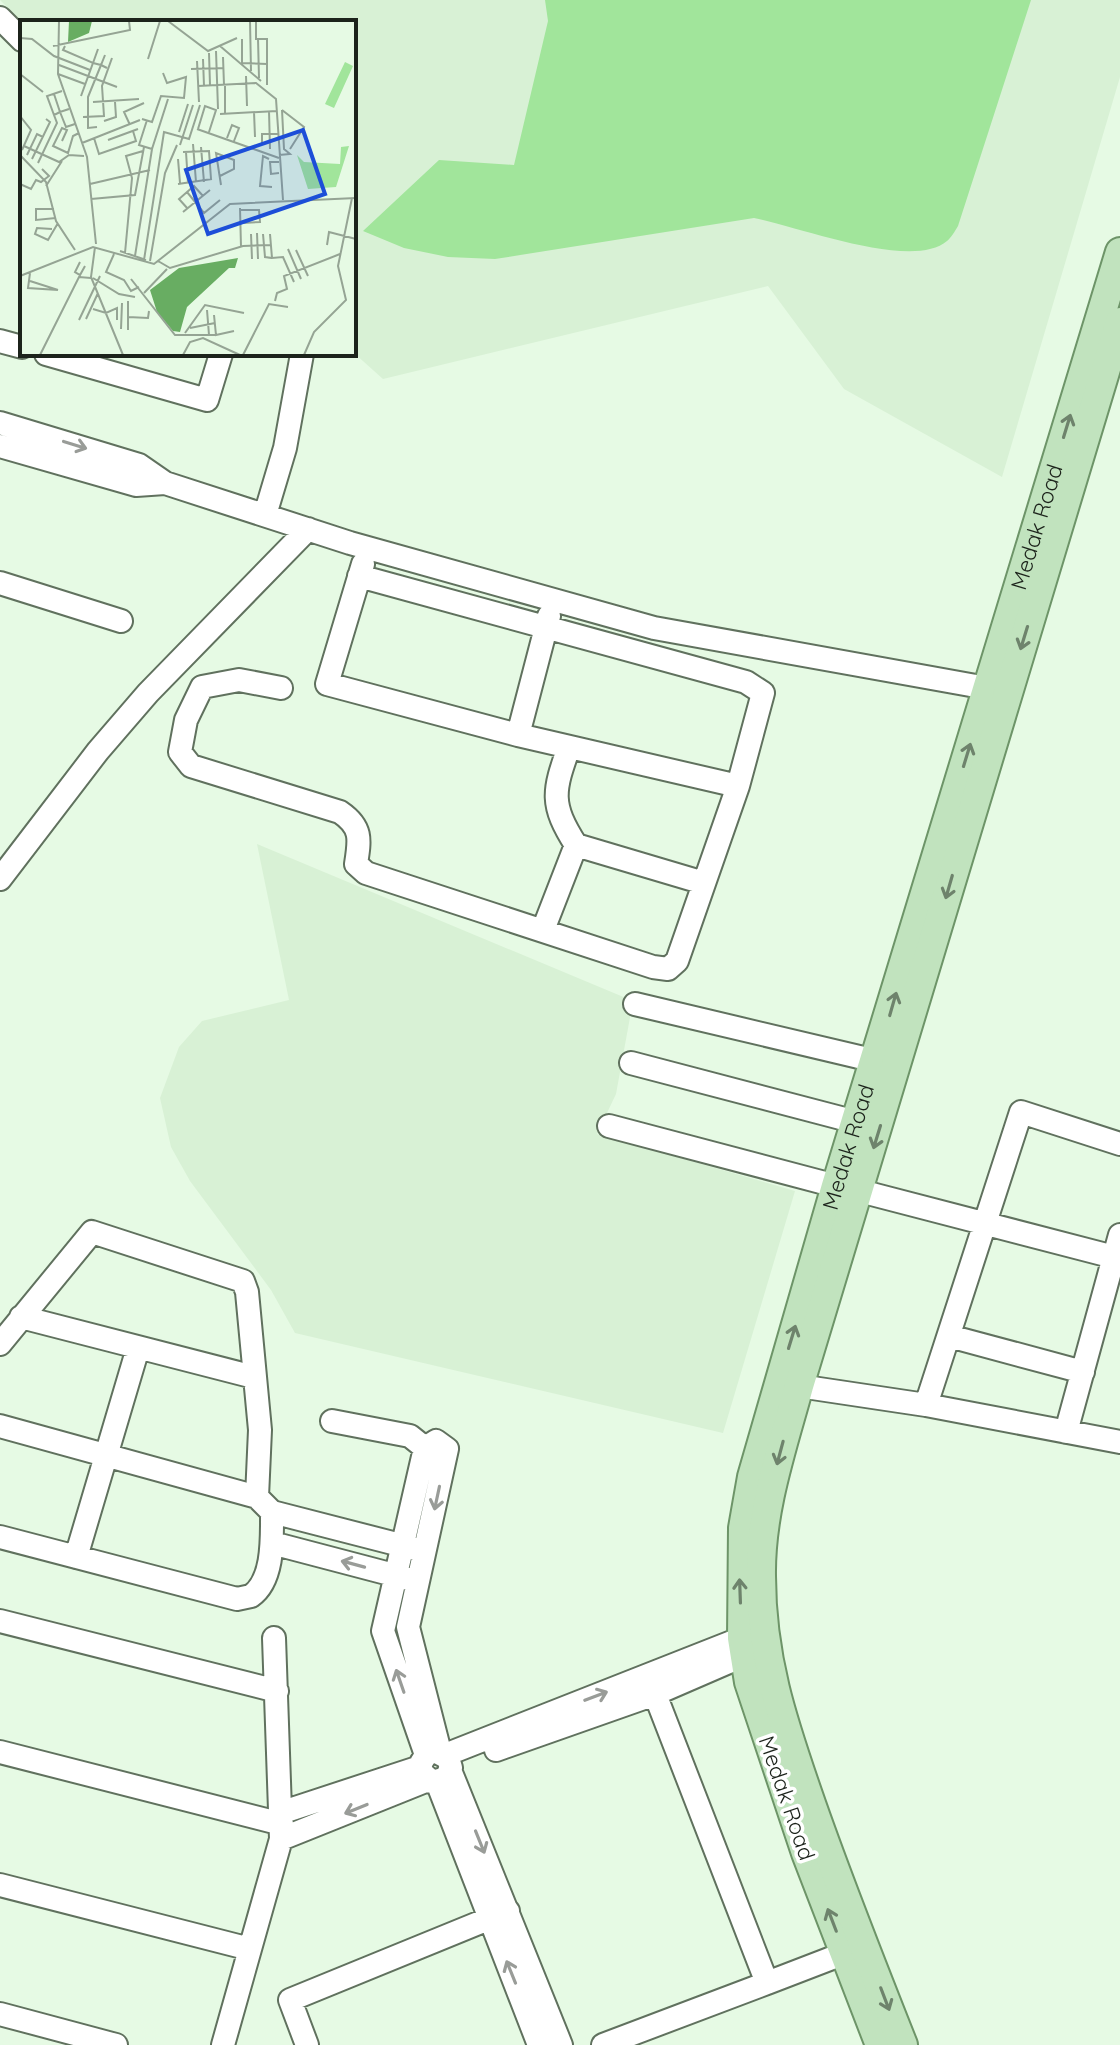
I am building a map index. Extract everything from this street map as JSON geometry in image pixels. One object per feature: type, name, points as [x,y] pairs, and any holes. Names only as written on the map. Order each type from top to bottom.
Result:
[{"type":"main road","name":"Medak Road","points":[[880,2045],[764,1730],[743,1646],[740,1575],[743,1528],[752,1477],[848,1188],[1039,552],[1120,252]]},
{"type":"main road","name":"Medak Road","points":[[903,2045],[825,1846],[769,1677],[760,1575],[763,1530],[848,1188],[856,1122],[987,688],[1039,552],[1120,322]]},
{"type":"street","points":[[0,18],[20,38]]},
{"type":"street","points":[[0,341],[20,346]]},
{"type":"street","points":[[53,356],[207,400],[220,356]]},
{"type":"street","points":[[265,515],[285,448],[302,356]]},
{"type":"street","points":[[0,423],[139,465],[165,483],[368,548],[654,628],[987,688]]},
{"type":"street","points":[[0,446],[136,485],[165,483]]},
{"type":"street","points":[[0,879],[98,751],[148,693],[308,529]]},
{"type":"street","points":[[368,548],[327,684],[518,735],[738,786]]},
{"type":"street","points":[[281,688],[239,680],[202,687],[186,720],[180,752],[191,766],[340,812],[355,822],[361,838],[356,864],[366,873],[668,969],[677,961],[738,786],[763,693],[746,682],[359,576]]},
{"type":"street","points":[[0,583],[121,621]]},
{"type":"street","points":[[518,735],[553,600]]},
{"type":"street","points":[[569,747],[555,786],[557,814],[576,845],[704,883]]},
{"type":"street","points":[[543,930],[576,845]]},
{"type":"street","points":[[635,1004],[876,1061]]},
{"type":"street","points":[[631,1063],[856,1122]]},
{"type":"street","points":[[926,1405],[1021,1112],[1120,1144]]},
{"type":"street","points":[[609,1126],[1116,1260],[1066,1432]]},
{"type":"street","points":[[0,1344],[87,1234],[101,1232],[243,1281],[265,1505],[272,1543],[259,1590],[251,1596],[237,1599],[0,1537]]},
{"type":"street","points":[[21,1317],[254,1377]]},
{"type":"street","points":[[949,1336],[1083,1372]]},
{"type":"street","points":[[76,1557],[138,1348]]},
{"type":"street","points":[[799,1386],[926,1405],[1120,1442]]},
{"type":"street","points":[[332,1421],[410,1436],[425,1448]]},
{"type":"street","points":[[0,1426],[402,1546],[425,1550]]},
{"type":"street","points":[[437,1766],[408,1627],[447,1449],[436,1441],[425,1448],[383,1631],[437,1766],[499,1915],[561,2045]]},
{"type":"street","points":[[272,1543],[418,1581]]},
{"type":"street","points":[[0,1621],[277,1691]]},
{"type":"street","points":[[223,2045],[282,1825],[274,1638]]},
{"type":"street","points":[[0,1752],[282,1825],[651,1685],[743,1646]]},
{"type":"street","points":[[651,1685],[767,1983]]},
{"type":"street","points":[[0,1885],[250,1949]]},
{"type":"street","points":[[307,2045],[290,2000],[499,1915]]},
{"type":"street","points":[[499,1915],[539,2045]]},
{"type":"street","points":[[603,2045],[845,1953]]},
{"type":"street","points":[[0,2014],[116,2045]]},
{"type":"shaded area","points":[[0,0],[1120,0],[1120,77],[1002,477],[844,389],[768,286],[383,379],[356,355],[356,20],[20,20]]},
{"type":"shaded area","points":[[257,844],[633,1001],[616,1094],[597,1134],[795,1191],[723,1433],[295,1333],[271,1290],[190,1181],[171,1147],[160,1098],[179,1047],[202,1021],[289,1000]]},
{"type":"green space","points":[[545,0],[1031,0],[958,226],[947,241],[930,249],[882,249],[754,218],[495,259],[448,257],[404,248],[363,231],[439,160],[514,165],[548,21]]}]
